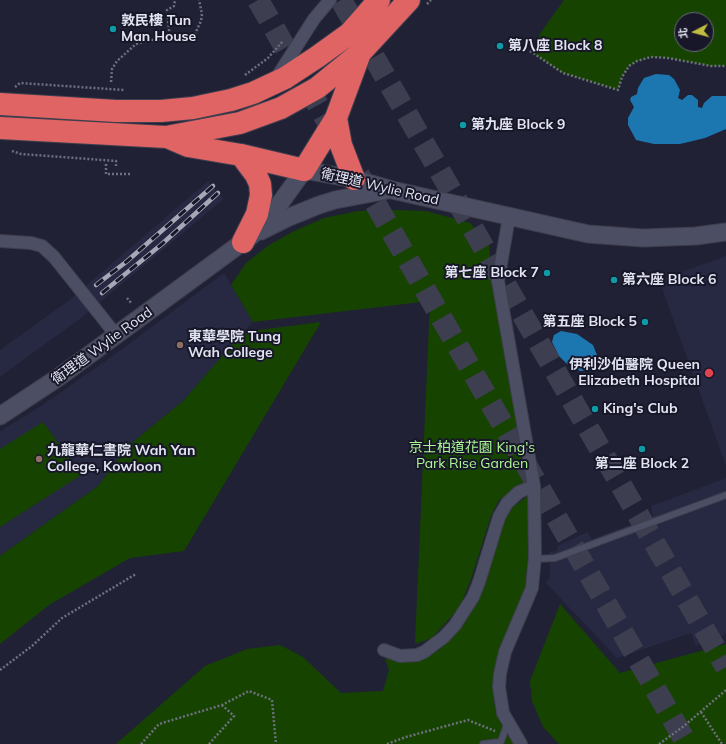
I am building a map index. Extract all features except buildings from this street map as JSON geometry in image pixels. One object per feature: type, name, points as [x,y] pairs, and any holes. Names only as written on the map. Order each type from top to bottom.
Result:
[{"type":"highway","points":[[0,104],[116,111],[182,110],[231,100],[273,84],[317,58],[349,34],[378,0]]},
{"type":"highway","points":[[0,128],[166,137],[219,128],[260,117],[281,108],[317,88],[360,53],[417,2]]},
{"type":"highway","points":[[166,137],[188,146],[241,155],[304,170],[336,118],[360,53]]},
{"type":"highway","points":[[336,118],[341,145],[354,179]]},
{"type":"highway","points":[[241,155],[256,175],[260,184],[261,195],[257,214],[247,239]]},
{"type":"street","points":[[273,84],[296,46],[330,0]]},
{"type":"street","name":"衛理道 Wylie Road","points":[[0,416],[27,399],[247,239],[268,220],[304,170],[354,179],[392,190],[588,234],[643,238],[696,236],[726,232]]},
{"type":"street","points":[[247,239],[287,218],[319,205],[335,200],[392,190]]},
{"type":"street","points":[[509,217],[498,281],[534,486],[534,559],[532,588],[505,652],[500,674],[500,701],[508,722],[521,744]]},
{"type":"street","points":[[0,241],[31,243],[42,246],[54,257],[116,335]]},
{"type":"street","points":[[384,650],[400,656],[424,652],[444,637],[455,625],[465,612],[477,587],[499,517],[507,503],[519,492],[534,486]]},
{"type":"lane","points":[[534,559],[555,558],[726,495]]},
{"type":"lane","points":[[483,744],[500,742],[508,722]]},
{"type":"path","points":[[170,39],[167,10],[174,6],[175,0]]},
{"type":"path","points":[[111,82],[112,69],[117,61],[136,44],[150,40],[188,38],[195,34],[201,21],[202,14],[199,0]]},
{"type":"path","points":[[417,2],[431,0]]},
{"type":"path","points":[[242,78],[268,58],[288,35]]},
{"type":"path","points":[[530,51],[563,73],[618,90],[622,77],[629,66],[638,61],[651,57],[668,58],[711,66],[726,66]]},
{"type":"path","points":[[20,83],[124,90]]},
{"type":"path","points":[[12,151],[21,154],[116,161],[116,166]]},
{"type":"path","points":[[106,164],[106,174],[130,174]]},
{"type":"path","points":[[0,670],[32,646],[62,618],[136,574]]},
{"type":"path","points":[[659,744],[701,712],[726,690]]},
{"type":"path","points":[[141,744],[159,724],[222,705],[249,691],[272,700],[276,744]]},
{"type":"path","points":[[209,744],[234,716],[222,705]]},
{"type":"path","points":[[701,712],[722,744]]},
{"type":"path","points":[[387,744],[406,737],[468,720],[496,731],[500,742]]},
{"type":"shaded area","points":[[208,181],[224,199],[81,318],[0,377],[0,350],[68,301]]},
{"type":"shaded area","name":"伊利沙伯醫院 Queen Elizabeth Hospital","points":[[726,256],[726,466],[659,280]]},
{"type":"shaded area","points":[[224,273],[253,322],[183,401],[128,446],[98,486],[0,556],[0,431],[41,406],[111,357]]},
{"type":"shaded area","points":[[726,478],[726,634],[696,646],[691,633],[617,658],[546,583],[550,576],[550,552],[557,551],[557,546],[587,532],[592,539],[653,516],[651,506]]},
{"type":"green space","points":[[564,0],[726,0],[726,66],[711,66],[668,58],[651,57],[638,61],[629,66],[622,77],[618,90],[563,73],[535,55],[538,47],[539,35]]},
{"type":"green space","name":"京士柏道花園 King's Park Rise Garden","points":[[358,211],[426,211],[470,223],[489,243],[491,275],[527,480],[499,500],[491,516],[471,579],[460,607],[432,638],[415,644],[430,301],[253,322],[231,285],[246,263],[269,245],[294,231],[324,218]]},
{"type":"green space","points":[[321,322],[184,551],[130,558],[49,605],[0,644],[0,556],[98,486],[128,446],[183,401],[243,332]]},
{"type":"green space","points":[[43,422],[81,475],[0,527],[0,449]]},
{"type":"green space","points":[[529,495],[528,557],[525,589],[498,653],[493,675],[495,711],[514,744],[116,744],[205,666],[247,649],[280,645],[303,657],[341,693],[383,691],[389,670],[385,658],[394,661],[417,662],[439,650],[466,619],[482,585],[506,512]]},
{"type":"green space","points":[[560,604],[620,673],[726,644],[726,744],[559,744],[543,727],[532,701],[530,681]]},
{"type":"water","points":[[656,74],[669,75],[674,79],[680,90],[678,98],[682,100],[688,95],[692,95],[698,100],[698,107],[702,108],[704,103],[712,96],[726,96],[726,129],[705,138],[680,144],[654,144],[636,140],[628,125],[628,118],[634,107],[630,100],[631,97],[637,94],[638,88],[644,78]]},
{"type":"water","points":[[561,331],[577,334],[593,345],[599,360],[593,370],[580,371],[566,363],[559,356],[552,342],[554,335]]},
{"type":"tunnel","points":[[258,0],[339,142]]},
{"type":"tunnel","points":[[341,0],[726,667]]},
{"type":"tunnel","points":[[359,175],[687,744]]},
{"type":"railway","points":[[96,285],[126,262],[213,186]]},
{"type":"railway","points":[[102,293],[162,244],[218,193]]},
{"type":"place","name":"敦民樓 Tun Man House","points":[[113,29]]},
{"type":"place","name":"第八座 Block 8","points":[[500,46]]},
{"type":"place","name":"第九座 Block 9","points":[[463,125]]},
{"type":"place","name":"第七座 Block 7","points":[[547,273]]},
{"type":"place","name":"第六座 Block 6","points":[[614,280]]},
{"type":"place","name":"第五座 Block 5","points":[[645,322]]},
{"type":"place","name":"東華學院 Tung Wah College","points":[[180,345]]},
{"type":"place","name":"伊利沙伯醫院 Queen Elizabeth Hospital","points":[[709,373]]},
{"type":"place","name":"King's Club","points":[[595,409]]},
{"type":"place","name":"第二座 Block 2","points":[[642,449]]},
{"type":"place","name":"九龍華仁書院 Wah Yan College, Kowloon","points":[[39,459]]}]
